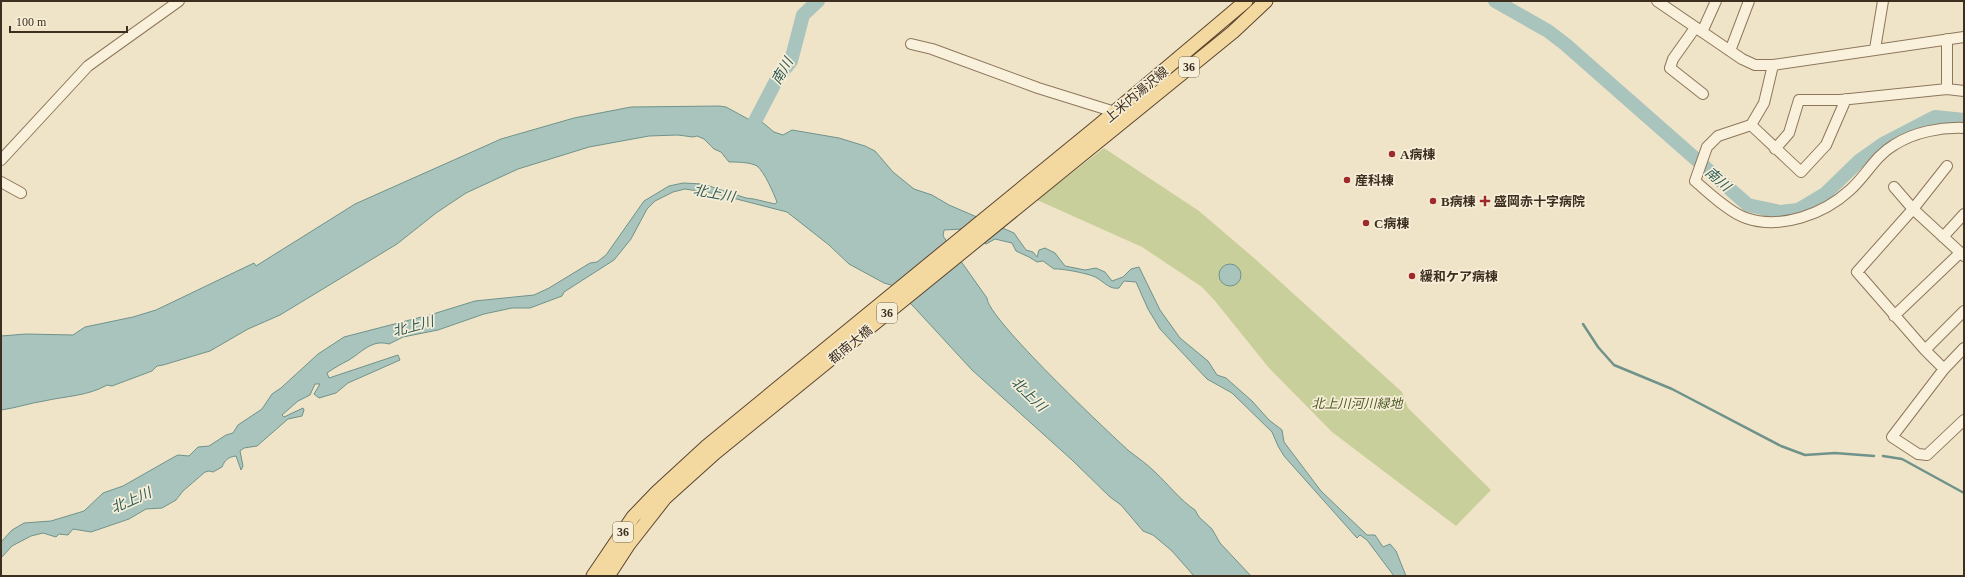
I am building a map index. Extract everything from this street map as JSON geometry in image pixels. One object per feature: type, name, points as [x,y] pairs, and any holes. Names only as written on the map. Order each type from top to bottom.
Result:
[{"type":"main road","name":"上米内湯沢線","points":[[1105,128],[1114,112],[1246,1]]},
{"type":"main road","name":"上米内湯沢線","points":[[1105,128],[1233,32],[1266,1]]},
{"type":"main road","name":"都南大橋","points":[[661,495],[715,454],[1105,128]]},
{"type":"main road","name":"36","points":[[593,576],[634,517],[661,495]]},
{"type":"main road","name":"36","points":[[608,576],[661,495]]},
{"type":"street","points":[[1,160],[88,66],[179,1]]},
{"type":"street","points":[[1657,1],[1730,51],[1754,65],[1773,65],[1964,37]]},
{"type":"street","points":[[1703,94],[1670,68],[1673,59],[1699,30],[1716,1]]},
{"type":"street","points":[[1730,51],[1749,1]]},
{"type":"street","points":[[1875,50],[1883,1]]},
{"type":"street","points":[[1947,39],[1947,89]]},
{"type":"street","points":[[912,44],[932,49],[1038,88],[1114,112]]},
{"type":"street","points":[[1773,65],[1764,103],[1750,125],[1718,136],[1707,147],[1704,159],[1696,174],[1695,181],[1721,203],[1746,218],[1772,222],[1794,220],[1822,209],[1850,190],[1878,158],[1895,144],[1930,130],[1964,128]]},
{"type":"street","points":[[1775,149],[1789,133],[1799,100],[1846,99],[1947,89],[1964,91]]},
{"type":"street","points":[[1750,125],[1801,172],[1826,145],[1846,99]]},
{"type":"street","points":[[1944,369],[1894,316],[1858,272],[1913,209],[1947,166]]},
{"type":"street","points":[[1,182],[21,193],[1,189]]},
{"type":"street","points":[[1894,187],[1913,209],[1962,254],[1894,316]]},
{"type":"street","points":[[1943,237],[1964,214]]},
{"type":"street","points":[[1925,350],[1964,311]]},
{"type":"street","points":[[1964,348],[1944,369],[1892,437],[1918,454],[1927,455],[1964,420]]},
{"type":"green space","name":"北上川河川緑地","points":[[1104,148],[1199,211],[1254,258],[1402,392],[1408,408],[1491,490],[1456,526],[1332,432],[1269,368],[1202,287],[1142,247],[1037,200]]},
{"type":"water","name":"北上川","points":[[631,107],[726,107],[748,119],[762,122],[774,132],[783,135],[792,130],[839,138],[865,146],[875,151],[893,172],[914,189],[932,195],[949,205],[1014,233],[1026,250],[1033,252],[1037,257],[1039,250],[1045,248],[1055,253],[1065,266],[1085,270],[1096,268],[1105,272],[1112,281],[1123,277],[1131,269],[1139,267],[1160,310],[1180,338],[1208,361],[1217,375],[1226,378],[1252,401],[1269,420],[1282,430],[1284,442],[1321,491],[1367,535],[1375,535],[1383,547],[1390,544],[1396,551],[1406,576],[1394,576],[1367,540],[1360,535],[1357,538],[1284,456],[1272,432],[1232,393],[1207,379],[1160,329],[1148,309],[1136,282],[1124,281],[1119,288],[1113,288],[1094,276],[1063,269],[1054,269],[1043,261],[1037,262],[1016,251],[1012,243],[995,239],[986,244],[962,229],[944,230],[943,236],[987,298],[992,310],[1006,328],[1050,375],[1098,422],[1129,451],[1152,469],[1179,497],[1195,510],[1199,517],[1212,529],[1220,543],[1251,576],[1194,576],[1172,551],[1153,535],[1143,531],[1121,505],[1110,497],[1072,460],[972,370],[913,306],[891,285],[884,283],[849,264],[829,245],[787,212],[717,194],[685,189],[673,192],[655,201],[647,209],[631,239],[614,260],[564,292],[562,296],[530,308],[512,308],[484,314],[438,330],[403,337],[389,344],[377,343],[332,369],[327,373],[329,378],[398,355],[400,360],[348,383],[336,393],[319,398],[314,394],[320,384],[315,384],[310,395],[298,401],[282,415],[284,417],[303,408],[304,410],[302,416],[288,419],[257,446],[244,448],[240,451],[243,466],[241,470],[236,456],[231,457],[222,467],[213,472],[205,472],[183,491],[176,500],[162,508],[146,509],[129,519],[91,532],[73,529],[68,535],[59,534],[56,537],[43,533],[31,536],[12,546],[1,558],[1,542],[12,530],[24,523],[51,521],[84,511],[103,493],[123,486],[178,455],[189,456],[198,447],[209,446],[226,435],[233,433],[238,425],[262,409],[272,394],[281,388],[318,354],[344,337],[433,314],[475,301],[534,295],[549,288],[590,263],[597,262],[606,255],[644,201],[669,186],[683,183],[703,184],[746,198],[775,204],[777,202],[766,177],[757,166],[740,162],[729,162],[721,152],[714,149],[704,139],[697,136],[649,136],[589,147],[518,169],[466,193],[436,213],[397,244],[280,315],[248,329],[210,351],[157,366],[152,371],[112,386],[107,385],[85,394],[1,410],[1,336],[26,334],[73,335],[85,327],[133,317],[156,310],[254,263],[256,266],[355,204],[501,139],[574,118]]},
{"type":"water","points":[[1230,264],[1238,267],[1241,275],[1238,283],[1230,286],[1222,283],[1219,275],[1222,267]]},
{"type":"waterway","name":"南川","points":[[744,134],[753,125],[777,79],[791,61],[803,15],[818,1]]},
{"type":"waterway","name":"南川","points":[[1495,1],[1548,31],[1565,44],[1748,205],[1780,212],[1798,210],[1825,194],[1859,161],[1883,144],[1935,117],[1964,120]]},
{"type":"waterway","points":[[1583,324],[1598,347],[1614,365],[1672,389],[1781,446],[1805,455],[1835,453],[1874,456]]},
{"type":"waterway","points":[[1883,456],[1902,459],[1964,493]]},
{"type":"place","name":"A病棟","points":[[1392,154]]},
{"type":"place","name":"産科棟","points":[[1347,180]]},
{"type":"place","name":"B病棟","points":[[1433,201]]},
{"type":"place","name":"盛岡赤十字病院","points":[[1485,201]]},
{"type":"place","name":"C病棟","points":[[1366,223]]},
{"type":"place","name":"緩和ケア病棟","points":[[1412,276]]}]
